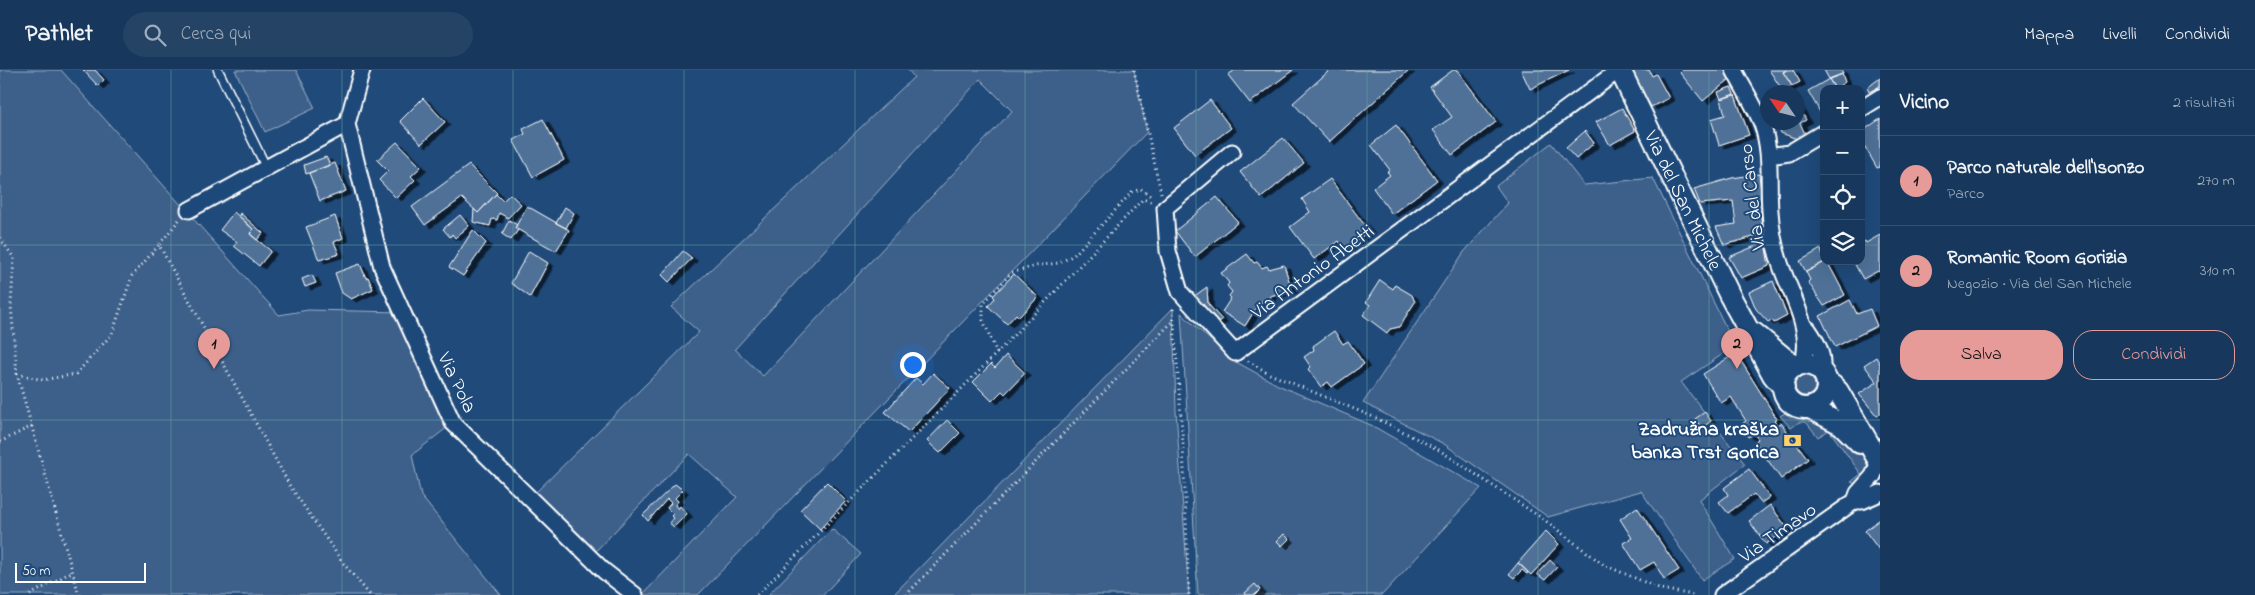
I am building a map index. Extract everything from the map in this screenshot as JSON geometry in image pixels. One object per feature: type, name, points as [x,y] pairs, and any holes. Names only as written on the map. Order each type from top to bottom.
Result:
[{"type":"main road","name":"Via del San Michele","points":[[1619,70],[1730,296],[1750,329],[1773,375],[1784,388],[1785,396],[1796,406],[1810,408],[1841,424],[1877,459]]},
{"type":"main road","name":"Via del San Michele","points":[[1750,329],[1799,366],[1809,365],[1838,391],[1865,434],[1877,459]]},
{"type":"main road","points":[[1784,388],[1784,380],[1789,372],[1799,366]]},
{"type":"main road","points":[[1810,408],[1823,399],[1824,378]]},
{"type":"street","name":"Via Pola","points":[[362,70],[347,124],[382,267],[453,423],[604,571],[634,595]]},
{"type":"street","name":"Via Antonio Abetti","points":[[1235,353],[1619,70]]},
{"type":"street","name":"Via del Carso","points":[[1734,70],[1762,124],[1768,156],[1772,231],[1778,259],[1802,322],[1807,348],[1799,366]]},
{"type":"street","points":[[1865,107],[1880,98]]},
{"type":"street","points":[[189,210],[347,124]]},
{"type":"street","points":[[1768,156],[1789,153],[1820,134]]},
{"type":"street","points":[[1232,152],[1165,208],[1168,251],[1180,292],[1235,353]]},
{"type":"street","name":"Via del Carso","points":[[1802,322],[1814,337],[1824,362],[1824,378]]},
{"type":"street","name":"Via Timavo","points":[[1722,595],[1855,501],[1858,493],[1873,476],[1877,459]]},
{"type":"street","name":"Via Timavo","points":[[1855,501],[1862,501],[1880,493]]},
{"type":"lane","points":[[218,70],[266,167]]},
{"type":"path","points":[[1134,70],[1165,208]]},
{"type":"path","points":[[997,353],[984,320],[983,304],[1011,273],[1035,266],[1059,264],[1074,255],[1132,192],[1141,189],[1165,208]]},
{"type":"path","points":[[757,595],[997,353],[1143,199],[1165,208]]},
{"type":"path","points":[[17,374],[43,380],[76,374],[112,334],[132,276],[189,210]]},
{"type":"path","points":[[0,238],[14,258],[11,305],[17,374],[80,595]]},
{"type":"path","points":[[159,245],[290,486],[343,564],[370,595]]},
{"type":"path","points":[[1173,308],[1183,444],[1190,595]]},
{"type":"path","points":[[906,595],[1174,320]]},
{"type":"path","points":[[1235,353],[1270,374],[1376,418],[1439,450],[1543,519],[1604,566],[1661,589],[1693,595]]},
{"type":"path","points":[[0,442],[32,426]]},
{"type":"path","points":[[30,595],[73,571]]},
{"type":"shaded area","points":[[0,70],[61,70],[279,315],[308,310],[402,312],[453,423],[412,455],[421,496],[501,595],[0,595]]},
{"type":"shaded area","points":[[235,70],[296,70],[315,108],[265,132]]},
{"type":"shaded area","points":[[908,70],[1134,70],[1147,132],[698,595],[642,595],[737,497],[689,454],[590,557],[530,498],[699,332],[671,307],[914,77]],"holes":[[[980,79],[1012,111],[763,376],[735,349]]]},
{"type":"shaded area","points":[[1551,143],[1584,185],[1653,178],[1735,346],[1681,382],[1745,464],[1699,500],[1735,559],[1702,580],[1641,491],[1548,517],[1444,444],[1363,403],[1464,252],[1508,203],[1496,186]]},
{"type":"shaded area","points":[[1173,308],[1176,411],[1189,595],[893,595]]},
{"type":"shaded area","points":[[1181,313],[1231,359],[1278,385],[1373,426],[1481,488],[1382,595],[1198,595]]},
{"type":"shaded area","points":[[1801,376],[1809,376],[1815,382],[1815,390],[1809,396],[1801,396],[1795,390],[1795,382]]},
{"type":"shaded area","points":[[1785,413],[1836,430],[1860,452],[1867,463],[1867,473],[1858,485],[1851,482],[1861,474],[1829,430],[1818,437],[1806,422],[1799,422],[1791,428],[1780,416]]},
{"type":"shaded area","points":[[832,529],[861,554],[823,595],[768,595]]},
{"type":"building","points":[[83,70],[95,70],[104,80],[98,86]]},
{"type":"building","points":[[1235,70],[1293,70],[1250,103],[1228,75]]},
{"type":"building","points":[[1330,70],[1409,70],[1329,142],[1293,103]]},
{"type":"building","points":[[1453,70],[1457,70],[1496,122],[1452,155],[1433,130],[1452,117],[1430,87]]},
{"type":"building","points":[[1521,70],[1569,70],[1530,89]]},
{"type":"building","points":[[1631,70],[1649,70],[1652,76],[1656,74],[1669,98],[1651,107]]},
{"type":"building","points":[[1683,70],[1726,70],[1730,79],[1703,101],[1680,73]]},
{"type":"building","points":[[1769,70],[1787,70],[1783,72],[1791,85],[1779,85]]},
{"type":"building","points":[[1793,70],[1800,82],[1791,85],[1783,72]]},
{"type":"building","points":[[1824,70],[1841,70],[1843,74],[1829,79]]},
{"type":"building","points":[[1842,74],[1845,82],[1841,85],[1833,85],[1829,79]]},
{"type":"building","points":[[1880,78],[1880,86],[1869,92],[1867,88]]},
{"type":"building","points":[[1829,79],[1833,85],[1820,85],[1820,112],[1808,91]]},
{"type":"building","points":[[1731,87],[1734,94],[1721,99],[1718,92]]},
{"type":"building","points":[[1735,95],[1749,135],[1719,145],[1711,119],[1725,115],[1721,99]]},
{"type":"building","points":[[423,98],[445,122],[421,144],[400,121]]},
{"type":"building","points":[[1210,100],[1231,128],[1195,155],[1174,128]]},
{"type":"building","points":[[1622,108],[1635,131],[1610,145],[1596,122]]},
{"type":"building","points":[[543,119],[564,160],[533,177],[513,140],[525,134],[523,129]]},
{"type":"building","points":[[1880,119],[1880,167],[1877,168],[1865,147],[1865,129]]},
{"type":"building","points":[[1396,125],[1437,180],[1392,214],[1373,188],[1390,175],[1387,172],[1390,170],[1371,145]]},
{"type":"building","points":[[1780,130],[1803,130],[1805,134],[1797,139],[1781,133]]},
{"type":"building","points":[[1585,131],[1594,143],[1576,159],[1566,148]]},
{"type":"building","points":[[1283,138],[1304,163],[1261,198],[1240,172]]},
{"type":"building","points":[[397,142],[421,167],[411,176],[415,180],[396,198],[379,180],[388,171],[377,160]]},
{"type":"building","points":[[326,157],[330,165],[306,174],[304,165]]},
{"type":"building","points":[[335,163],[346,191],[320,201],[309,173]]},
{"type":"building","points":[[469,165],[497,193],[478,213],[462,198],[425,225],[412,207]]},
{"type":"building","points":[[1759,174],[1763,211],[1760,212],[1764,234],[1724,245],[1716,227],[1736,224],[1733,201],[1700,204],[1694,189],[1732,178]]},
{"type":"building","points":[[1330,179],[1369,231],[1345,250],[1339,241],[1314,259],[1290,227],[1310,212],[1302,199]]},
{"type":"building","points":[[496,194],[503,201],[510,194],[521,204],[508,218],[499,213],[497,220],[492,219],[490,226],[473,222],[474,209],[478,213]]},
{"type":"building","points":[[1217,197],[1238,222],[1195,257],[1175,231]]},
{"type":"building","points":[[527,206],[569,230],[556,251],[515,228]]},
{"type":"building","points":[[565,207],[574,213],[566,228],[556,223]]},
{"type":"building","points":[[234,212],[253,229],[250,234],[271,251],[259,266],[234,246],[237,242],[220,230]]},
{"type":"building","points":[[240,213],[263,233],[257,240],[250,234],[253,229],[239,216]]},
{"type":"building","points":[[460,215],[469,226],[455,238],[452,234],[450,237],[443,229]]},
{"type":"building","points":[[335,216],[343,238],[334,242],[339,254],[319,260],[306,227]]},
{"type":"building","points":[[509,220],[517,225],[515,228],[518,230],[511,240],[502,234]]},
{"type":"building","points":[[473,230],[486,243],[463,276],[449,267]]},
{"type":"building","points":[[1880,235],[1880,272],[1878,271],[1863,279],[1855,265],[1865,265],[1865,241],[1866,243]]},
{"type":"building","points":[[1765,242],[1769,266],[1741,278],[1729,257]]},
{"type":"building","points":[[1820,250],[1820,264],[1806,272],[1800,261]]},
{"type":"building","points":[[529,251],[548,263],[530,297],[511,283]]},
{"type":"building","points":[[683,251],[692,258],[669,282],[662,275]]},
{"type":"building","points":[[1247,254],[1254,263],[1257,262],[1262,268],[1267,266],[1269,269],[1284,265],[1292,290],[1270,296],[1271,299],[1262,301],[1245,326],[1222,312],[1231,298],[1229,296],[1232,292],[1227,286],[1229,283],[1221,273]]},
{"type":"building","points":[[360,264],[373,289],[351,299],[342,293],[335,273]]},
{"type":"building","points":[[1820,265],[1829,265],[1845,295],[1824,306],[1808,282],[1810,280],[1806,272]]},
{"type":"building","points":[[1014,274],[1038,297],[1019,317],[1016,314],[1007,324],[988,306],[995,298],[993,296]]},
{"type":"building","points":[[312,275],[316,283],[305,287],[302,279]]},
{"type":"building","points":[[1380,280],[1393,289],[1395,285],[1412,295],[1415,302],[1399,327],[1390,329],[1387,333],[1363,315],[1370,305],[1366,302]]},
{"type":"building","points":[[1773,281],[1787,316],[1774,323],[1772,320],[1768,322],[1756,309],[1749,292]]},
{"type":"building","points":[[1207,287],[1208,304],[1222,320],[1213,325],[1193,297]]},
{"type":"building","points":[[1850,300],[1857,314],[1870,309],[1877,326],[1835,347],[1820,316]]},
{"type":"building","points":[[1334,331],[1343,344],[1348,341],[1364,364],[1332,387],[1328,382],[1321,387],[1308,369],[1311,367],[1304,357],[1314,350],[1313,346]]},
{"type":"building","points":[[1736,353],[1777,419],[1774,421],[1777,425],[1781,423],[1808,459],[1781,479],[1755,442],[1758,439],[1754,434],[1748,437],[1742,424],[1746,421],[1731,397],[1721,403],[1703,374]]},
{"type":"building","points":[[1006,355],[1025,373],[1005,394],[1002,391],[992,401],[973,382],[991,364],[995,368]]},
{"type":"building","points":[[1876,357],[1880,364],[1880,414],[1877,416],[1859,394],[1877,382],[1864,365]]},
{"type":"building","points":[[933,373],[950,388],[909,432],[885,412],[916,378],[923,384]]},
{"type":"building","points":[[1705,412],[1711,421],[1702,428],[1695,419]]},
{"type":"building","points":[[947,420],[960,433],[940,453],[927,441]]},
{"type":"building","points":[[1749,469],[1770,497],[1761,503],[1754,494],[1728,513],[1719,502],[1728,495],[1724,488]]},
{"type":"building","points":[[827,482],[846,501],[820,529],[800,510]]},
{"type":"building","points":[[675,484],[683,490],[675,498],[678,501],[675,505],[678,509],[680,506],[687,514],[674,527],[669,523],[673,518],[671,516],[673,514],[667,508],[671,503],[667,499],[648,521],[643,515]]},
{"type":"building","points":[[1770,505],[1788,529],[1766,544],[1749,521]]},
{"type":"building","points":[[1637,507],[1679,570],[1664,579],[1654,562],[1640,570],[1623,543],[1632,538],[1620,519]]},
{"type":"building","points":[[1880,519],[1880,551],[1865,531]]},
{"type":"building","points":[[1546,531],[1559,544],[1531,575],[1518,563]]},
{"type":"building","points":[[1284,534],[1289,539],[1282,546],[1277,541]]},
{"type":"building","points":[[1550,560],[1557,567],[1545,580],[1537,574]]},
{"type":"building","points":[[1518,563],[1528,572],[1527,574],[1522,570],[1514,578],[1509,574]]},
{"type":"building","points":[[1255,584],[1260,590],[1255,595],[1246,595],[1245,593]]},
{"type":"place","name":"Parco naturale dell'Isonzo","points":[[214,369]]},
{"type":"place","name":"Romantic Room Gorizia","points":[[1737,369]]},
{"type":"place","name":"Zadružna kraška banka Trst Gorica","points":[[1793,440]]}]
